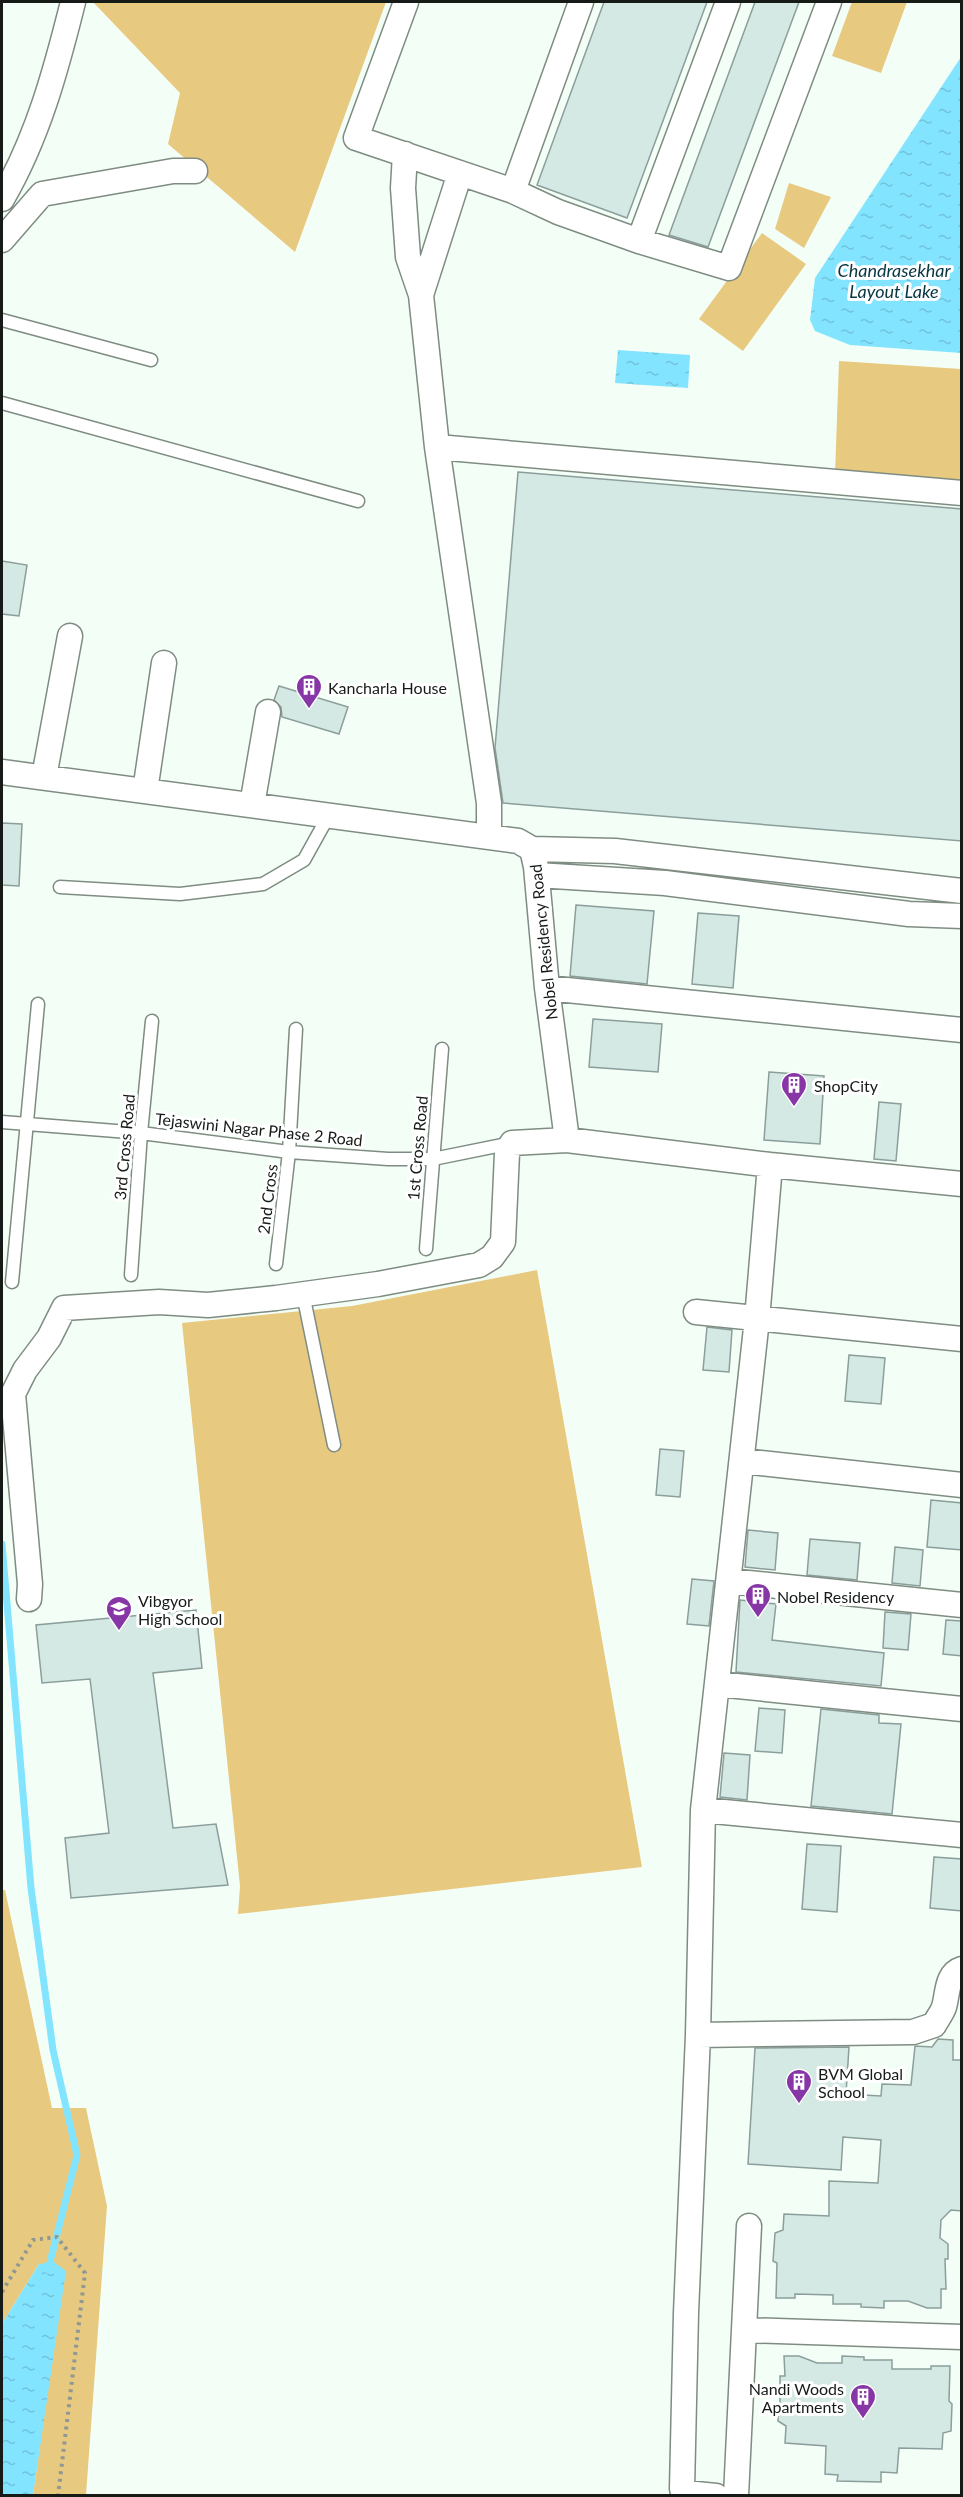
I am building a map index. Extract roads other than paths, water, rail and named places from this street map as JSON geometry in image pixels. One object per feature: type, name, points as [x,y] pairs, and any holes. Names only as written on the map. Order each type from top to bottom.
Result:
[{"type":"street","points":[[2,199],[39,122],[56,71],[74,2]]},
{"type":"street","points":[[406,2],[356,138],[513,191],[558,212],[639,241],[729,268],[829,2]]},
{"type":"street","points":[[513,191],[581,2]]},
{"type":"street","points":[[639,241],[728,2]]},
{"type":"street","points":[[405,154],[403,188],[408,257],[422,295],[437,447],[480,755],[473,802],[482,836]]},
{"type":"street","points":[[2,240],[42,194],[173,171],[195,171]]},
{"type":"street","points":[[422,295],[460,174]]},
{"type":"street","points":[[437,447],[962,492]]},
{"type":"street","points":[[44,777],[70,636]]},
{"type":"street","points":[[145,791],[164,663]]},
{"type":"street","points":[[252,805],[268,712]]},
{"type":"street","name":"Nobel Residency Road","points":[[2,772],[518,841],[532,849],[537,875],[547,988],[567,1140]]},
{"type":"street","points":[[532,849],[615,851],[962,891]]},
{"type":"street","points":[[537,875],[665,883],[909,914],[962,916]]},
{"type":"street","points":[[547,988],[962,1030]]},
{"type":"street","points":[[29,1599],[30,1584],[13,1394],[25,1370],[49,1338],[64,1308],[159,1302],[208,1305],[398,1280],[479,1265],[492,1257],[503,1242],[507,1153],[512,1143],[567,1140],[770,1165],[962,1184]]},
{"type":"street","points":[[716,2496],[686,2493],[682,2489],[704,1810],[757,1319],[770,1165]]},
{"type":"street","points":[[696,1312],[962,1339]]},
{"type":"street","points":[[742,1461],[962,1485]]},
{"type":"street","points":[[729,1581],[962,1605]]},
{"type":"street","points":[[717,1684],[962,1709]]},
{"type":"street","points":[[704,1810],[962,1835]]},
{"type":"street","points":[[698,2035],[913,2032],[934,2025],[944,2008],[950,1979],[956,1971],[962,1969]]},
{"type":"street","points":[[736,2496],[749,2226]]},
{"type":"street","points":[[744,2330],[962,2337]]},
{"type":"lane","points":[[2,320],[151,360]]},
{"type":"lane","points":[[2,403],[358,501]]},
{"type":"lane","points":[[60,888],[180,894],[263,884],[304,860],[329,815]]},
{"type":"lane","points":[[12,1282],[38,1004]]},
{"type":"lane","name":"3rd Cross Road","points":[[132,1275],[141,1133],[152,1021]]},
{"type":"lane","name":"2nd Cross","points":[[276,1264],[289,1152],[296,1029]]},
{"type":"lane","name":"1st Cross Road","points":[[426,1250],[442,1049]]},
{"type":"lane","name":"Tejaswini Nagar Phase 2 Road","points":[[2,1122],[141,1133],[289,1152],[388,1159],[433,1158],[512,1143]]},
{"type":"lane","points":[[303,1294],[334,1445]]},
{"type":"water","name":"Chandrasekhar Layout Lake","points":[[961,57],[961,353],[850,345],[815,331],[810,320],[815,278]]},
{"type":"water","points":[[618,350],[690,355],[688,388],[615,383]]},
{"type":"water","points":[[54,2262],[66,2271],[33,2495],[2,2495],[2,2324],[39,2264]]},
{"type":"waterway","points":[[2,1544],[31,1888],[53,2050],[77,2155],[48,2270]]},
{"type":"place","name":"Kancharla House","points":[[309,710]]},
{"type":"place","name":"ShopCity","points":[[794,1108]]},
{"type":"place","name":"Nobel Residency","points":[[758,1619]]},
{"type":"place","name":"Vibgyor High School","points":[[119,1632]]},
{"type":"place","name":"BVM Global School","points":[[799,2105]]},
{"type":"place","name":"Nandi Woods Apartments","points":[[863,2420]]}]
